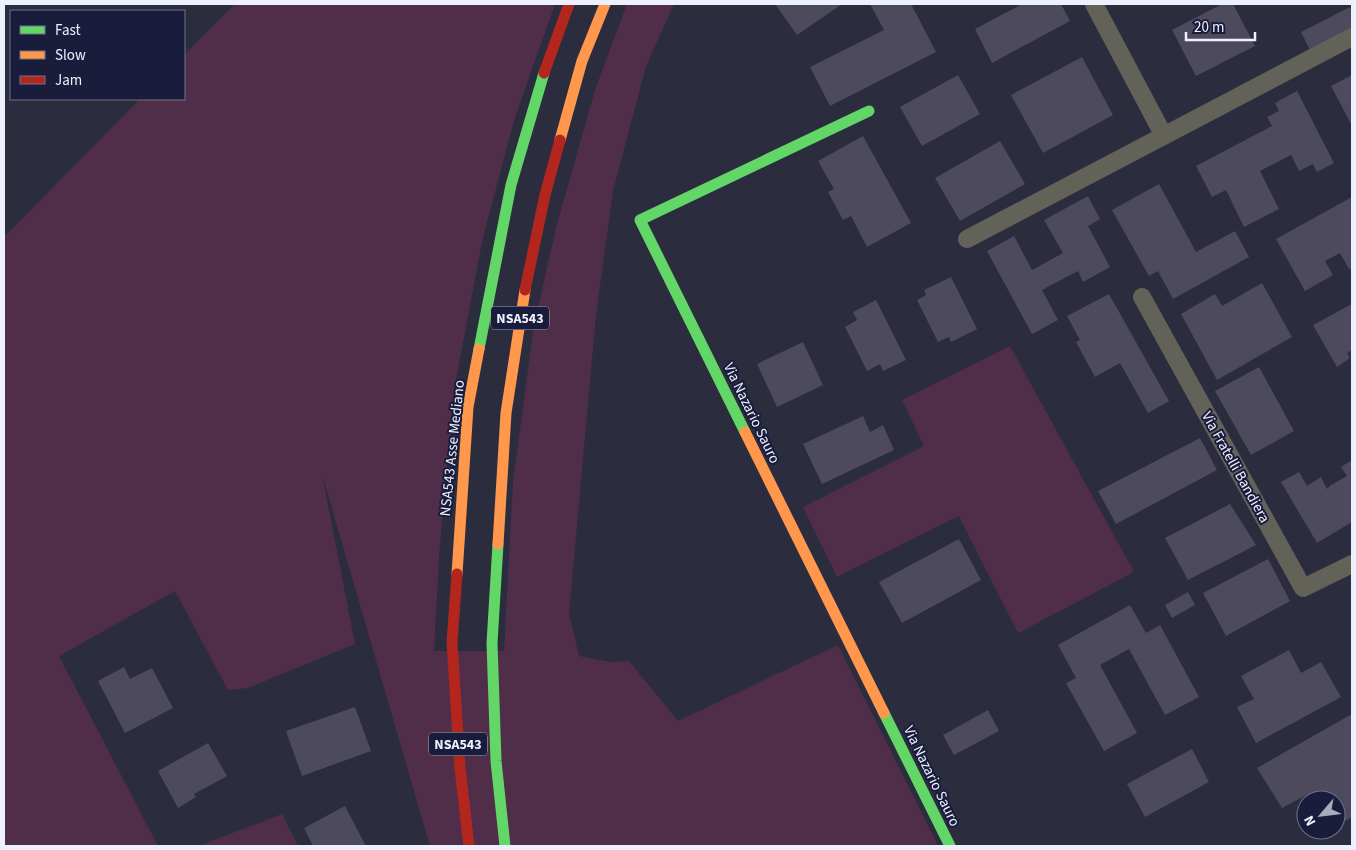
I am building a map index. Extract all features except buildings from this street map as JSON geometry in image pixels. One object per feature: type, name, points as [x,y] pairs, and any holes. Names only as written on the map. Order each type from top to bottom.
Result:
[{"type":"main road","name":"NSA543 Asse Mediano","points":[[469,846],[460,768],[452,642],[468,407],[511,185],[542,77],[569,4]]},
{"type":"main road","name":"NSA543","points":[[505,846],[496,761],[492,643],[506,413],[524,293],[545,195],[582,62],[605,4]]},
{"type":"main road","name":"Via Nazario Sauro","points":[[869,111],[640,220],[950,846]]},
{"type":"street","points":[[1094,4],[1164,136]]},
{"type":"street","points":[[967,239],[1352,37]]},
{"type":"street","name":"Via Fratelli Bandiera","points":[[1142,298],[1304,588],[1352,564]]},
{"type":"shaded area","points":[[235,4],[555,4],[515,117],[483,237],[453,395],[439,557],[434,651],[504,651],[513,482],[534,325],[557,224],[595,90],[627,4],[674,4],[646,66],[613,191],[596,315],[569,613],[579,656],[610,662],[629,661],[678,721],[838,645],[938,846],[430,846],[322,474],[355,644],[248,688],[228,690],[175,591],[59,656],[158,846],[4,846],[4,237],[139,100],[185,100],[185,54]]},
{"type":"shaded area","points":[[1010,346],[1134,572],[1018,633],[959,516],[837,577],[803,507],[924,446],[902,400]]},
{"type":"shaded area","points":[[282,814],[298,846],[198,846]]},
{"type":"traffic: fast","points":[[479,349],[511,185],[544,73]]},
{"type":"traffic: fast","points":[[745,432],[640,220],[869,111]]},
{"type":"traffic: fast","points":[[498,544],[492,643],[496,761],[505,846]]},
{"type":"traffic: fast","points":[[884,713],[950,846]]},
{"type":"traffic: slow","points":[[560,140],[582,61],[605,4]]},
{"type":"traffic: slow","points":[[498,544],[506,413],[525,290]]},
{"type":"traffic: slow","points":[[457,574],[468,407],[479,349]]},
{"type":"traffic: slow","points":[[745,432],[884,713]]},
{"type":"traffic: jam","points":[[544,73],[569,4]]},
{"type":"traffic: jam","points":[[525,290],[545,195],[560,140]]},
{"type":"traffic: jam","points":[[457,574],[452,642],[460,768],[469,846]]}]
